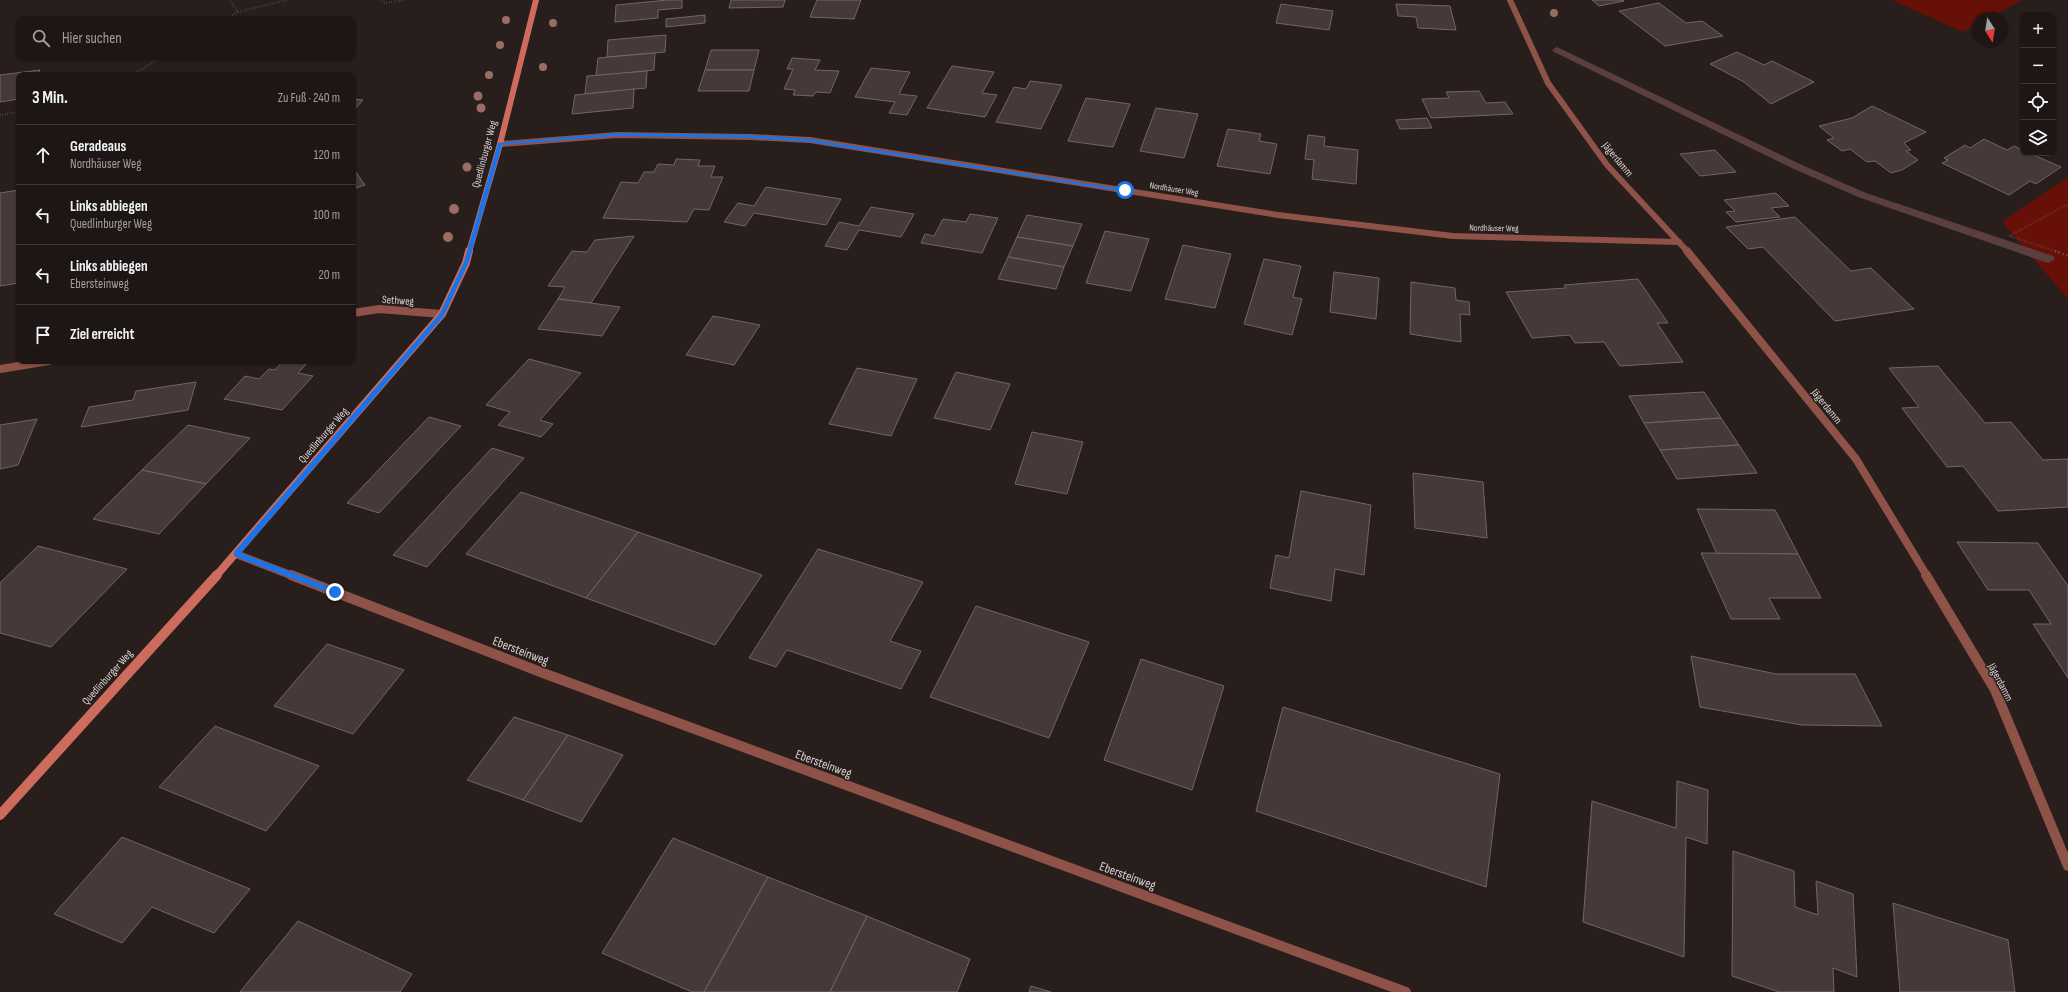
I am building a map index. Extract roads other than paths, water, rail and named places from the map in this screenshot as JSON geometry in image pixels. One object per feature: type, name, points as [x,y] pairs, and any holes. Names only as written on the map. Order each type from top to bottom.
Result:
[{"type":"street","name":"Quedlinburger Weg","points":[[0,815],[236,554],[442,314],[466,262],[500,144],[536,0]]},
{"type":"street","name":"Jägerdamm","points":[[1510,0],[1548,83],[1607,165],[1679,242],[1856,459],[1995,690],[2068,866]]},
{"type":"street","name":"Nordhäuser Weg","points":[[500,144],[617,135],[751,137],[810,140],[1278,215],[1453,236],[1679,242]]},
{"type":"street","name":"Sethweg","points":[[356,312],[379,309],[442,314]]},
{"type":"street","points":[[0,369],[31,364]]},
{"type":"street","name":"Ebersteinweg","points":[[236,554],[543,673],[1406,992]]},
{"type":"waterway","points":[[1557,50],[1798,167],[1862,195],[2049,259]]}]
